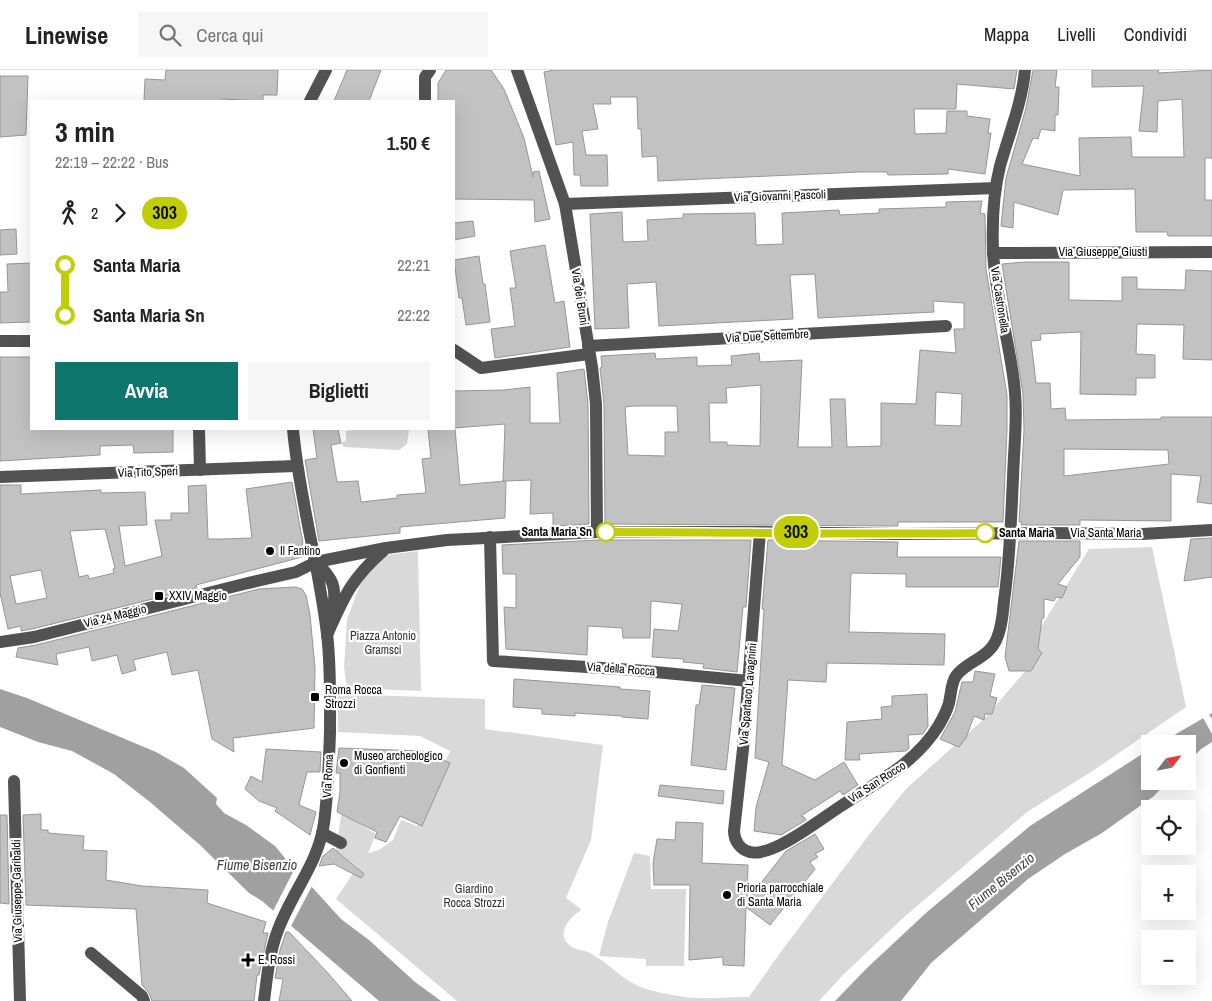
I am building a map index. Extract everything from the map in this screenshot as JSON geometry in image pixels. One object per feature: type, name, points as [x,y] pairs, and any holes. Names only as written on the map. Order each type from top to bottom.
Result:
[{"type":"street","points":[[311,100],[326,70]]},
{"type":"street","points":[[425,100],[425,77],[430,70]]},
{"type":"street","name":"Via dei Bruni","points":[[517,70],[565,204],[596,412],[597,532]]},
{"type":"street","name":"Via Castronella","points":[[1011,533],[1016,408],[1015,388],[993,253],[993,212],[1000,167],[1021,98],[1025,70]]},
{"type":"street","name":"Via Giovanni Pascoli","points":[[565,204],[996,188]]},
{"type":"street","name":"Via Giuseppe Giusti","points":[[993,253],[1212,252]]},
{"type":"street","name":"Via Due Settembre","points":[[455,351],[480,368],[588,350],[946,326]]},
{"type":"street","points":[[0,341],[30,341]]},
{"type":"street","points":[[199,430],[200,470]]},
{"type":"street","points":[[293,430],[296,466],[311,546],[316,562],[330,577],[335,590],[334,609],[327,635]]},
{"type":"street","name":"Via Tito Speri","points":[[0,477],[296,466]]},
{"type":"street","name":"Via Santa Maria","points":[[490,537],[597,532],[1142,534],[1212,530]]},
{"type":"street","name":"Via Spartaco Lavagnini","points":[[746,851],[735,839],[734,831],[749,681],[760,532]]},
{"type":"street","name":"Via San Rocco","points":[[746,851],[757,853],[770,850],[801,833],[907,763],[924,745],[939,725],[948,705],[957,674],[982,657],[997,638],[1005,595],[1011,533]]},
{"type":"street","points":[[316,562],[427,542],[490,537]]},
{"type":"street","name":"Via della Rocca","points":[[490,537],[493,661],[634,670],[749,681]]},
{"type":"street","points":[[327,635],[349,588],[362,570],[386,548]]},
{"type":"street","name":"Via 24 Maggio","points":[[0,642],[34,636],[296,572],[316,562]]},
{"type":"street","name":"Via Roma","points":[[264,1001],[269,965],[277,931],[310,863],[322,833],[328,778],[330,686],[327,635]]},
{"type":"street","name":"Via Giuseppe Garibaldi","points":[[14,781],[20,1001]]},
{"type":"street","points":[[322,833],[341,843]]},
{"type":"street","points":[[91,954],[143,998]]},
{"type":"green space","points":[[409,430],[407,444],[399,450],[344,447],[341,443],[346,441],[346,431]]},
{"type":"green space","name":"Giardino Rocca Strozzi","points":[[1152,547],[1186,707],[1145,735],[1141,735],[1141,738],[1094,770],[1027,812],[903,918],[843,975],[819,1001],[457,1001],[336,899],[357,867],[336,850],[341,815],[346,815],[376,834],[368,853],[379,850],[393,840],[401,820],[417,826],[450,751],[420,736],[338,732],[338,694],[485,699],[485,729],[603,745],[591,840],[566,898],[581,909],[567,923],[564,938],[567,943],[574,948],[590,953],[632,983],[648,989],[695,998],[749,997],[868,836],[906,789],[985,718],[1033,662],[1039,630],[1089,549]]},
{"type":"green space","name":"Piazza Antonio Gramsci","points":[[418,551],[421,691],[347,688],[344,667],[347,619],[363,577],[386,555]]},
{"type":"green space","points":[[634,853],[650,856],[651,889],[686,889],[684,966],[646,966],[646,959],[599,956],[608,922]]},
{"type":"water","name":"Fiume Bisenzio","points":[[0,689],[27,698],[156,752],[184,768],[217,798],[216,804],[224,813],[246,825],[275,846],[285,858],[288,868],[311,886],[341,919],[369,940],[415,982],[441,1001],[379,1001],[262,901],[249,893],[200,845],[114,774],[72,751],[38,742],[0,727]]},
{"type":"water","points":[[1212,713],[1212,742],[1196,754],[1196,735],[1174,735]]},
{"type":"water","name":"Fiume Bisenzio","points":[[1141,755],[1141,790],[1160,790],[1148,800],[1141,800],[1141,805],[1102,833],[1065,854],[1028,879],[931,963],[901,1001],[835,1001],[927,912],[1030,826]]},
{"type":"pier","points":[[1208,713],[1212,719],[1212,734],[1202,716]]},
{"type":"pier","points":[[294,870],[313,884],[290,928],[272,913]]},
{"type":"building","points":[[166,70],[278,70],[277,95],[263,95],[263,100],[144,100],[145,79],[165,80]]},
{"type":"building","points":[[347,70],[381,70],[369,100],[334,100]]},
{"type":"building","points":[[446,70],[491,70],[504,89],[524,138],[533,177],[533,172],[539,171],[550,219],[535,222],[534,200],[455,199],[455,100],[438,100],[438,83]]},
{"type":"building","points":[[554,70],[1017,70],[1014,89],[957,84],[956,109],[914,109],[915,134],[946,133],[947,111],[967,111],[967,116],[990,119],[988,133],[991,133],[985,174],[948,169],[948,174],[888,175],[887,172],[860,172],[658,181],[657,156],[642,157],[641,129],[638,129],[637,97],[610,97],[611,104],[593,104],[598,129],[582,131],[586,155],[607,155],[608,186],[581,186],[580,175],[574,175],[573,142],[556,145],[544,72]]},
{"type":"building","points":[[1033,70],[1057,70],[1055,87],[1059,87],[1058,115],[1055,115],[1055,131],[1041,129],[1038,139],[1033,138],[1022,164],[1080,176],[1079,138],[1131,137],[1132,157],[1184,157],[1182,99],[1158,101],[1157,132],[1139,131],[1144,86],[1092,87],[1092,70],[1159,70],[1158,73],[1212,70],[1212,158],[1205,158],[1205,200],[1212,200],[1212,236],[1168,236],[1167,232],[1136,232],[1135,189],[1063,190],[1058,215],[1014,202],[1013,228],[1001,226],[1006,178],[1026,108]]},
{"type":"building","points":[[0,76],[28,76],[26,135],[0,137]]},
{"type":"building","points":[[982,201],[980,213],[985,214],[986,269],[1007,395],[1003,522],[898,522],[898,526],[605,524],[604,404],[600,368],[602,367],[601,356],[655,353],[656,359],[697,357],[697,366],[732,365],[731,356],[759,353],[760,362],[802,360],[798,447],[832,447],[830,399],[845,399],[847,447],[881,446],[881,403],[916,404],[920,350],[956,353],[954,329],[964,329],[964,303],[933,301],[934,312],[818,318],[815,274],[790,275],[793,319],[659,326],[656,282],[627,284],[629,328],[595,329],[590,214],[622,212],[623,242],[648,241],[647,220],[683,218],[683,214],[755,213],[756,245],[783,244],[782,213],[839,210],[840,215],[879,213],[879,209],[946,207],[946,202]],"holes":[[[761,385],[760,446],[727,445],[727,442],[710,442],[709,403],[727,403],[726,388]],[[936,392],[962,394],[961,426],[935,425]],[[677,406],[678,432],[665,432],[665,456],[628,455],[625,407]]]},
{"type":"building","points":[[473,221],[475,236],[455,240],[455,223]]},
{"type":"building","points":[[16,229],[17,254],[0,255],[0,230]]},
{"type":"building","points":[[545,245],[555,303],[564,301],[570,347],[495,358],[491,329],[515,326],[510,288],[516,288],[510,251]]},
{"type":"building","points":[[479,256],[490,322],[466,325],[462,298],[459,298],[455,260]]},
{"type":"building","points":[[1069,262],[1069,300],[1122,301],[1122,277],[1137,277],[1137,289],[1185,290],[1186,270],[1212,271],[1212,360],[1183,359],[1184,325],[1137,324],[1136,354],[1155,355],[1155,378],[1136,378],[1136,395],[1080,394],[1081,332],[1040,334],[1041,340],[1031,341],[1036,383],[1050,383],[1051,409],[1065,408],[1066,420],[1212,417],[1212,504],[1197,502],[1201,476],[1171,474],[1171,521],[1080,520],[1080,525],[1021,525],[1022,522],[1019,522],[1024,430],[1023,394],[1002,264]],"holes":[[[1064,449],[1168,450],[1169,464],[1064,476]]]},
{"type":"building","points":[[30,263],[30,322],[0,323],[0,292],[8,292],[7,264]]},
{"type":"building","points":[[0,357],[30,357],[30,430],[173,430],[173,452],[134,453],[133,445],[100,446],[100,455],[0,461]]},
{"type":"building","points":[[584,369],[588,404],[589,524],[553,526],[553,513],[530,514],[531,480],[506,481],[505,518],[400,527],[400,533],[319,541],[305,460],[317,458],[313,430],[338,430],[341,443],[331,445],[337,482],[358,481],[361,502],[397,498],[397,495],[426,493],[422,459],[431,458],[428,430],[455,429],[460,485],[505,481],[503,481],[505,424],[455,428],[455,391],[504,390],[530,387],[530,423],[560,423],[557,373]]},
{"type":"building","points":[[292,482],[303,543],[302,557],[196,585],[197,588],[32,629],[21,631],[21,626],[8,629],[0,593],[0,485],[21,485],[21,494],[101,490],[101,493],[145,492],[147,525],[119,526],[125,566],[162,556],[155,520],[171,520],[171,513],[189,513],[188,486],[206,485],[208,539],[252,538],[246,489]],"holes":[[[105,529],[115,568],[113,569],[114,573],[89,579],[88,575],[79,577],[70,531]],[[41,570],[47,598],[16,604],[10,576]]]},
{"type":"building","points":[[1212,538],[1212,577],[1184,581],[1191,539]]},
{"type":"building","points":[[597,540],[751,540],[746,607],[743,607],[737,672],[703,668],[704,664],[683,662],[684,659],[652,657],[654,629],[678,631],[682,604],[651,601],[650,638],[623,638],[622,628],[588,626],[587,655],[506,649],[504,607],[516,608],[516,574],[503,574],[502,545]]},
{"type":"building","points":[[768,540],[898,542],[897,557],[1001,557],[998,587],[906,587],[906,574],[851,573],[849,632],[945,634],[944,665],[827,663],[826,682],[788,680],[782,765],[815,780],[844,762],[858,785],[843,795],[840,791],[801,816],[806,820],[781,835],[754,831],[756,807],[769,762],[755,758],[764,609],[762,609]]},
{"type":"building","points":[[1019,541],[1080,541],[1080,557],[1058,584],[1067,587],[1062,598],[1056,597],[1054,601],[1044,599],[1044,618],[1042,618],[1038,649],[1042,653],[1031,671],[1009,671],[1005,657]]},
{"type":"building","points":[[295,587],[302,589],[306,595],[310,615],[315,668],[314,728],[233,738],[234,752],[212,739],[198,670],[172,675],[167,652],[133,660],[136,670],[122,674],[117,655],[92,661],[89,647],[56,654],[58,665],[16,657],[18,648],[259,589]]},
{"type":"building","points":[[975,671],[995,674],[990,696],[997,698],[992,714],[985,714],[984,720],[974,716],[966,738],[959,747],[940,739],[955,712],[962,682],[973,682]]},
{"type":"building","points":[[514,679],[650,691],[648,719],[575,713],[575,716],[542,714],[542,709],[513,707]]},
{"type":"building","points":[[702,685],[735,688],[726,770],[691,765],[696,705],[699,705]]},
{"type":"building","points":[[927,694],[928,726],[923,734],[908,735],[909,748],[906,751],[859,754],[860,760],[845,760],[847,722],[882,719],[881,707],[892,706],[892,696]]},
{"type":"building","points":[[339,748],[422,751],[450,763],[422,826],[400,816],[386,842],[375,838],[377,832],[337,812],[340,792],[340,773],[336,773]]},
{"type":"building","points":[[266,749],[321,752],[320,772],[307,772],[299,805],[316,812],[310,835],[275,811],[277,808],[259,801],[245,789],[251,776],[262,782]]},
{"type":"building","points":[[660,785],[724,791],[723,804],[658,796]]},
{"type":"building","points":[[41,814],[41,830],[48,830],[48,833],[84,836],[83,850],[107,851],[106,880],[142,886],[208,890],[207,903],[266,922],[263,933],[268,933],[259,975],[257,975],[254,1001],[152,1001],[149,993],[142,985],[136,909],[26,905],[23,815]]},
{"type":"building","points":[[0,815],[7,815],[9,904],[0,903]]},
{"type":"building","points":[[676,822],[703,823],[702,863],[748,865],[747,901],[786,851],[815,834],[824,849],[815,854],[818,857],[810,862],[815,869],[770,925],[746,907],[744,966],[723,965],[723,957],[689,960],[690,885],[654,885],[653,863],[657,839],[675,840]]},
{"type":"building","points":[[333,848],[364,874],[361,878],[334,864],[319,866],[323,856]]},
{"type":"building","points":[[286,932],[289,932],[352,1001],[279,1001],[283,979],[275,978],[280,950]]},
{"type":"bus line","name":"303","points":[[606,532],[985,533]]},
{"type":"place","name":"Santa Maria Sn","points":[[606,532]]},
{"type":"place","name":"Santa Maria","points":[[985,533]]},
{"type":"place","name":"Il Fantino","points":[[270,551]]},
{"type":"place","name":"XXIV Maggio","points":[[159,596]]},
{"type":"place","name":"Roma Rocca Strozzi","points":[[315,697]]},
{"type":"place","name":"Museo archeologico di Gonfienti","points":[[344,763]]},
{"type":"place","name":"Prioria parrocchiale di Santa Maria","points":[[727,895]]},
{"type":"place","name":"E. Rossi","points":[[248,960]]}]
